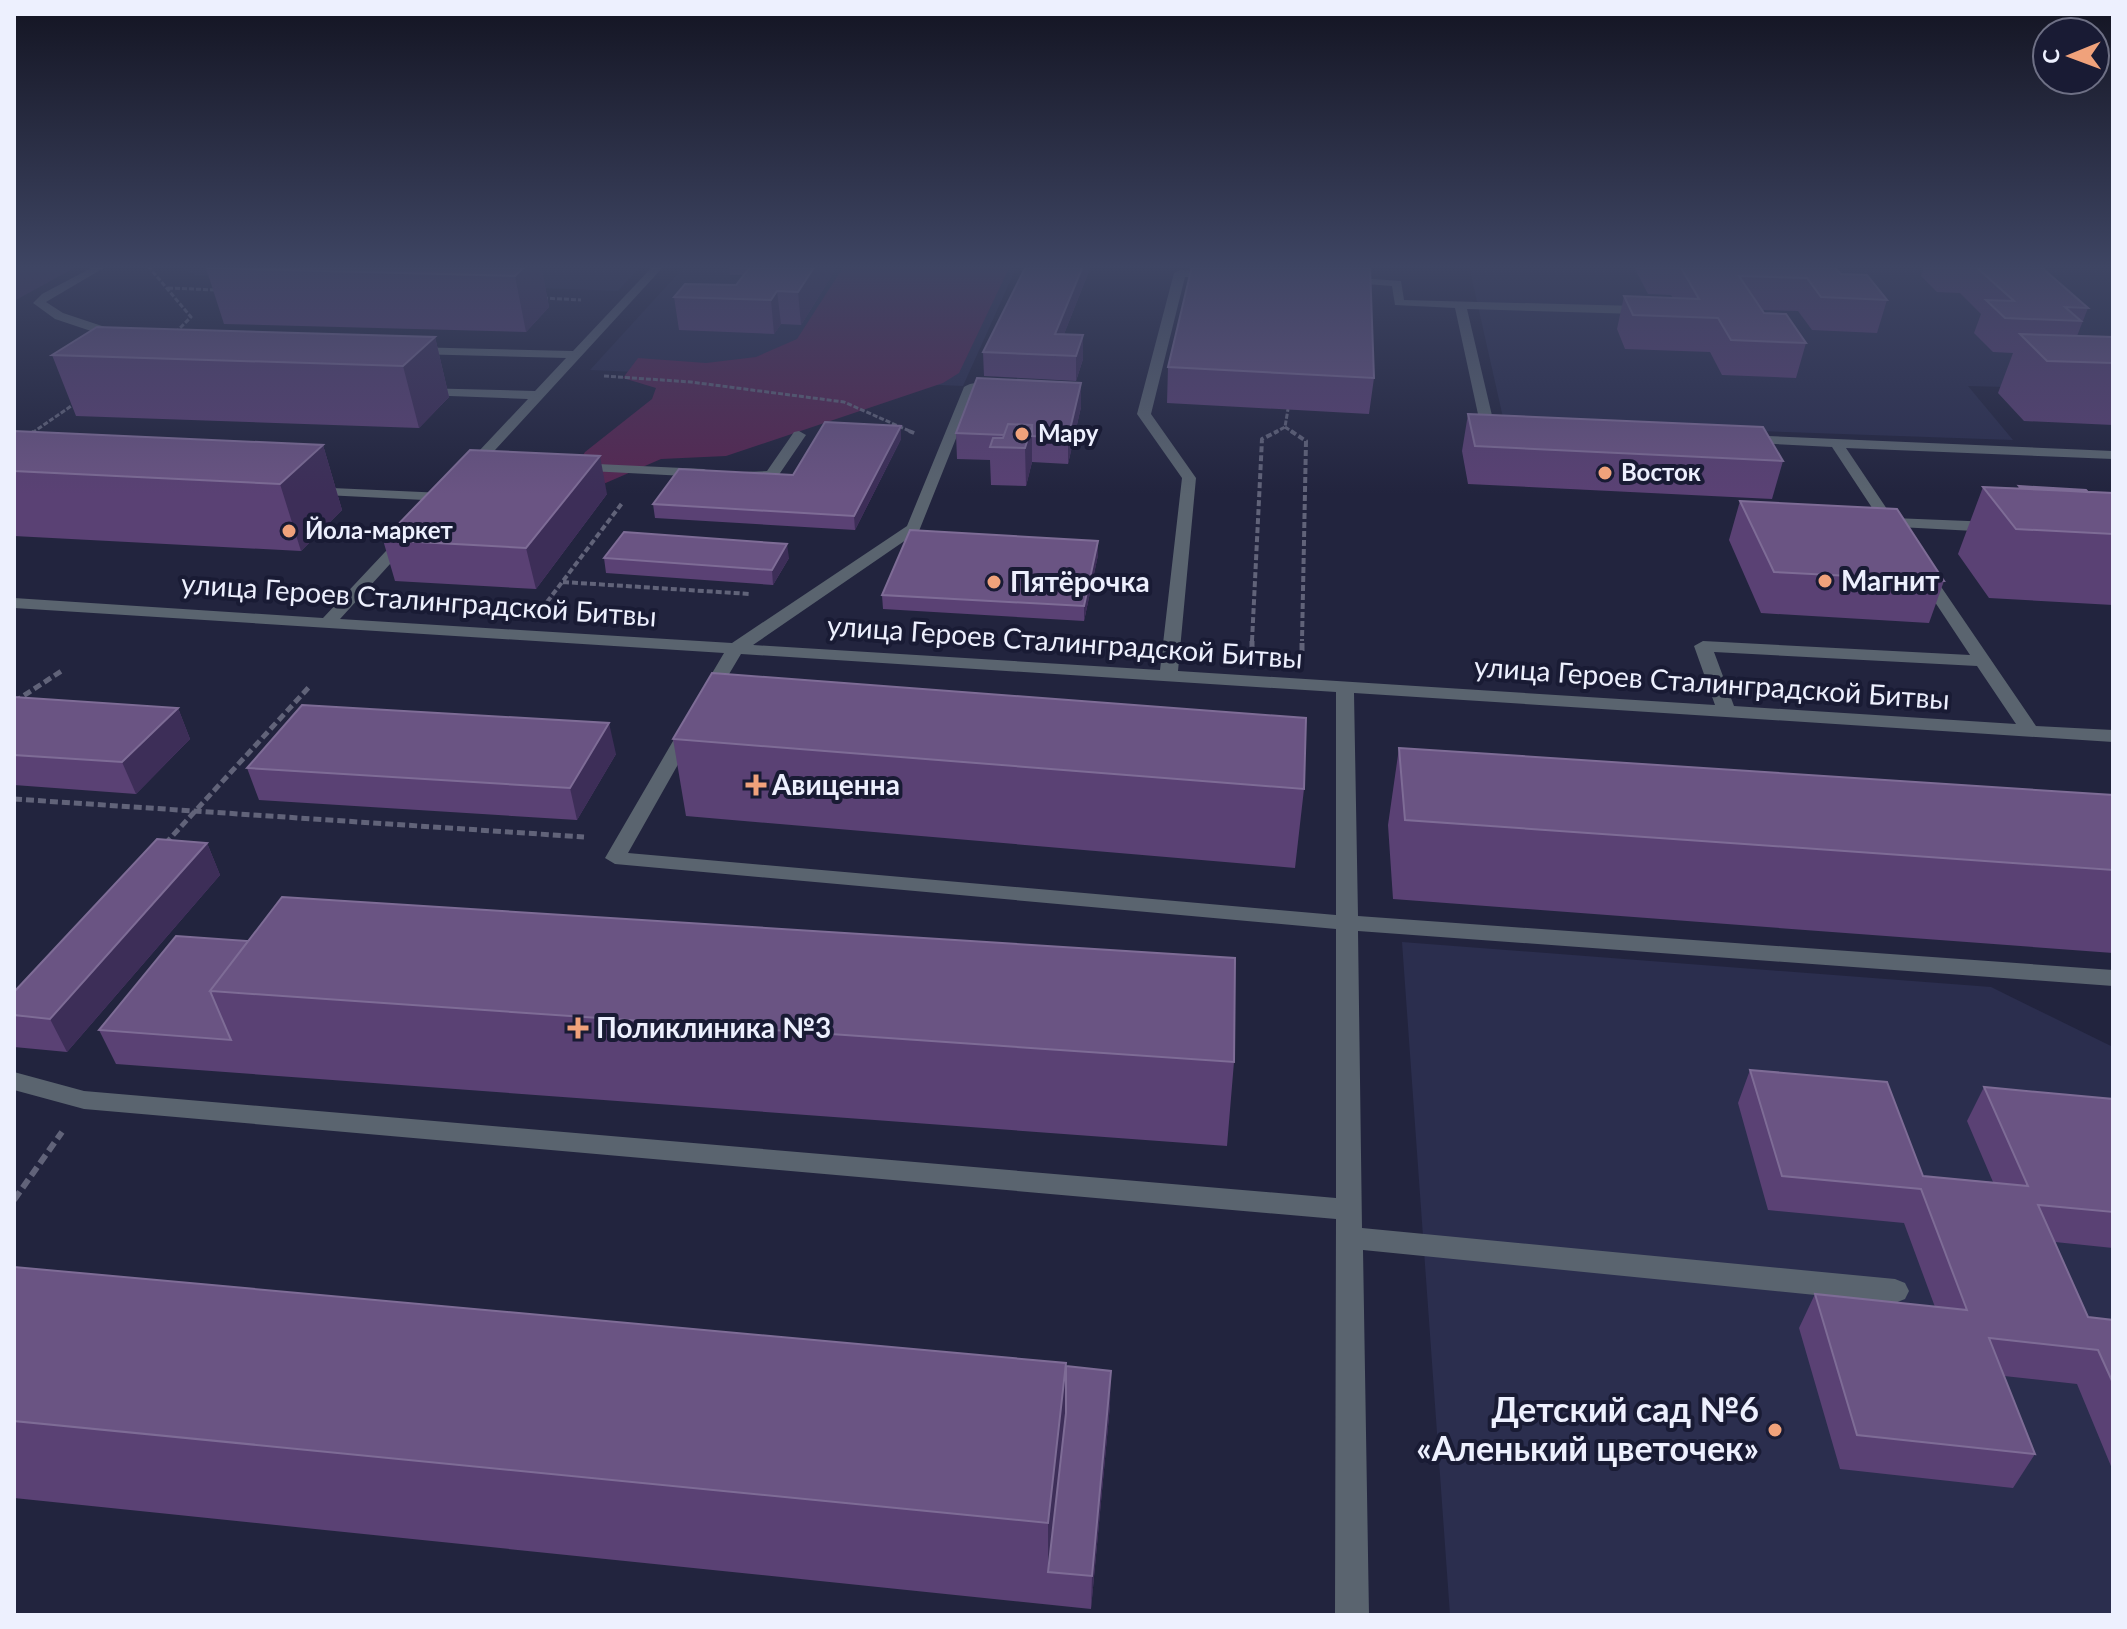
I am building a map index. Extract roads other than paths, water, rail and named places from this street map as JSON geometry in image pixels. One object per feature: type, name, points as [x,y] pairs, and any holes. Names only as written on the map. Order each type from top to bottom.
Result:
[{"type":"street","points":[[157,342],[163,343]]},
{"type":"street","points":[[301,490],[439,502],[484,462],[538,395],[588,342]]},
{"type":"street","points":[[1162,342],[1144,414],[1189,478],[1174,645],[1168,676]]},
{"type":"street","points":[[1468,342],[1488,428],[1520,429]]},
{"type":"street","points":[[401,350],[576,355]]},
{"type":"street","points":[[1017,389],[970,387],[914,528],[735,649],[615,858],[1346,923],[2113,978]]},
{"type":"street","points":[[412,390],[538,395]]},
{"type":"street","points":[[554,466],[771,476],[799,435]]},
{"type":"street","points":[[1725,438],[2113,455]]},
{"type":"street","points":[[1836,443],[2030,731]]},
{"type":"street","points":[[1889,522],[2008,528]]},
{"type":"street","points":[[327,623],[413,530]]},
{"type":"street","name":"улица Героев Сталинградской Битвы","points":[[14,603],[2113,736]]},
{"type":"street","points":[[1727,712],[1703,646],[1983,661]]},
{"type":"street","points":[[1345,687],[1352,1615]]},
{"type":"street","points":[[14,1081],[84,1100],[1349,1210]]},
{"type":"street","points":[[1350,1238],[1895,1291]]},
{"type":"place","name":"Мару","points":[[1022,434]]},
{"type":"place","name":"Восток","points":[[1605,473]]},
{"type":"place","name":"Йола-маркет","points":[[289,531]]},
{"type":"place","name":"Магнит","points":[[1825,581]]},
{"type":"place","name":"Пятёрочка","points":[[994,582]]},
{"type":"place","name":"Авиценна","points":[[756,785]]},
{"type":"place","name":"Поликлиника №3","points":[[578,1028]]},
{"type":"place","name":"Детский сад №6 «Аленький цветочек»","points":[[1775,1430]]}]
